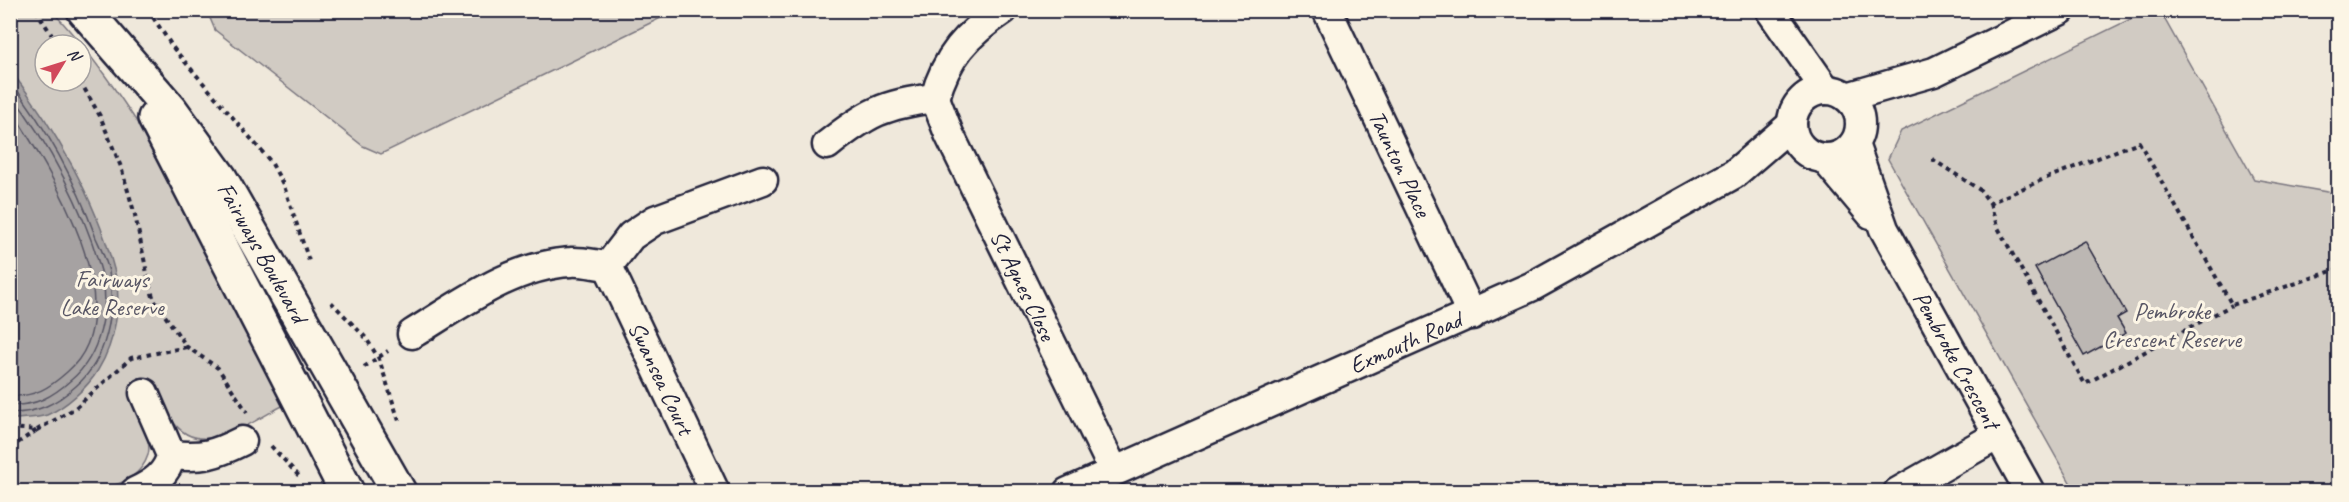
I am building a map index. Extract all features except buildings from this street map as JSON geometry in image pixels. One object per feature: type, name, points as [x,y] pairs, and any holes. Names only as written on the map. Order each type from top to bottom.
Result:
[{"type":"street","points":[[827,145],[874,111],[902,102],[935,98],[941,75],[952,56],[968,38],[1002,10]]},
{"type":"street","name":"Taunton Place","points":[[1327,10],[1472,315]]},
{"type":"street","points":[[1772,14],[1795,114],[1794,135],[1815,155],[1845,152],[1857,134],[1934,72],[2061,10]]},
{"type":"street","points":[[1772,14],[1836,94],[1854,105],[1857,134]]},
{"type":"street","name":"Fairways Boulevard","points":[[93,20],[167,138],[347,492]]},
{"type":"street","name":"Fairways Boulevard","points":[[93,20],[170,109],[220,178],[399,492]]},
{"type":"street","points":[[1795,114],[1806,96],[1836,94],[1934,72]]},
{"type":"street","name":"St Agnes Close","points":[[935,98],[949,134],[1114,471]]},
{"type":"street","name":"Exmouth Road","points":[[1068,492],[1472,315],[1614,242],[1734,174],[1795,114]]},
{"type":"street","name":"Pembroke Crescent","points":[[1857,134],[1884,229],[2030,492]]},
{"type":"street","name":"Exmouth Road","points":[[1734,174],[1815,155]]},
{"type":"street","name":"Pembroke Crescent","points":[[1815,155],[1884,229]]},
{"type":"street","points":[[412,334],[492,286],[530,270],[571,262],[608,266],[631,236],[655,220],[763,180]]},
{"type":"street","name":"Swansea Court","points":[[608,266],[715,492]]},
{"type":"street","points":[[135,492],[159,477],[169,465],[171,455],[144,393]]},
{"type":"street","points":[[1898,492],[1998,435]]},
{"type":"street","points":[[171,455],[198,458],[214,455],[253,439]]},
{"type":"path","points":[[36,10],[50,33]]},
{"type":"path","points":[[148,10],[174,50],[271,162],[284,186],[311,268]]},
{"type":"path","points":[[10,448],[74,409],[131,358],[187,347],[154,300],[135,215],[121,166],[100,116],[87,93]]},
{"type":"path","points":[[1990,203],[2139,142],[2232,305]]},
{"type":"path","points":[[1932,159],[1980,190],[1990,203],[1997,226],[2085,384],[2232,305],[2336,270]]},
{"type":"path","points":[[327,297],[366,338],[379,358],[402,429]]},
{"type":"path","points":[[10,428],[38,430]]},
{"type":"path","points":[[253,439],[305,484]]},
{"type":"green space","name":"Fairways Lake Reserve","points":[[10,11],[52,11],[72,33],[33,33],[33,93],[93,93],[93,60],[126,106],[148,139],[284,405],[227,434],[211,438],[197,438],[183,432],[172,420],[156,386],[148,436],[148,455],[139,470],[126,480],[108,487],[68,492],[11,491]]},
{"type":"green space","points":[[207,11],[675,11],[381,154],[363,146],[215,30]]},
{"type":"green space","name":"Pembroke Crescent Reserve","points":[[2147,11],[2160,11],[2254,179],[2338,194],[2338,491],[2075,491],[1888,159],[1901,131]]},
{"type":"water","points":[[11,71],[58,140],[85,191],[106,243],[117,281],[118,294],[116,321],[109,347],[98,370],[88,383],[69,402],[47,415],[16,419],[10,419]]}]
